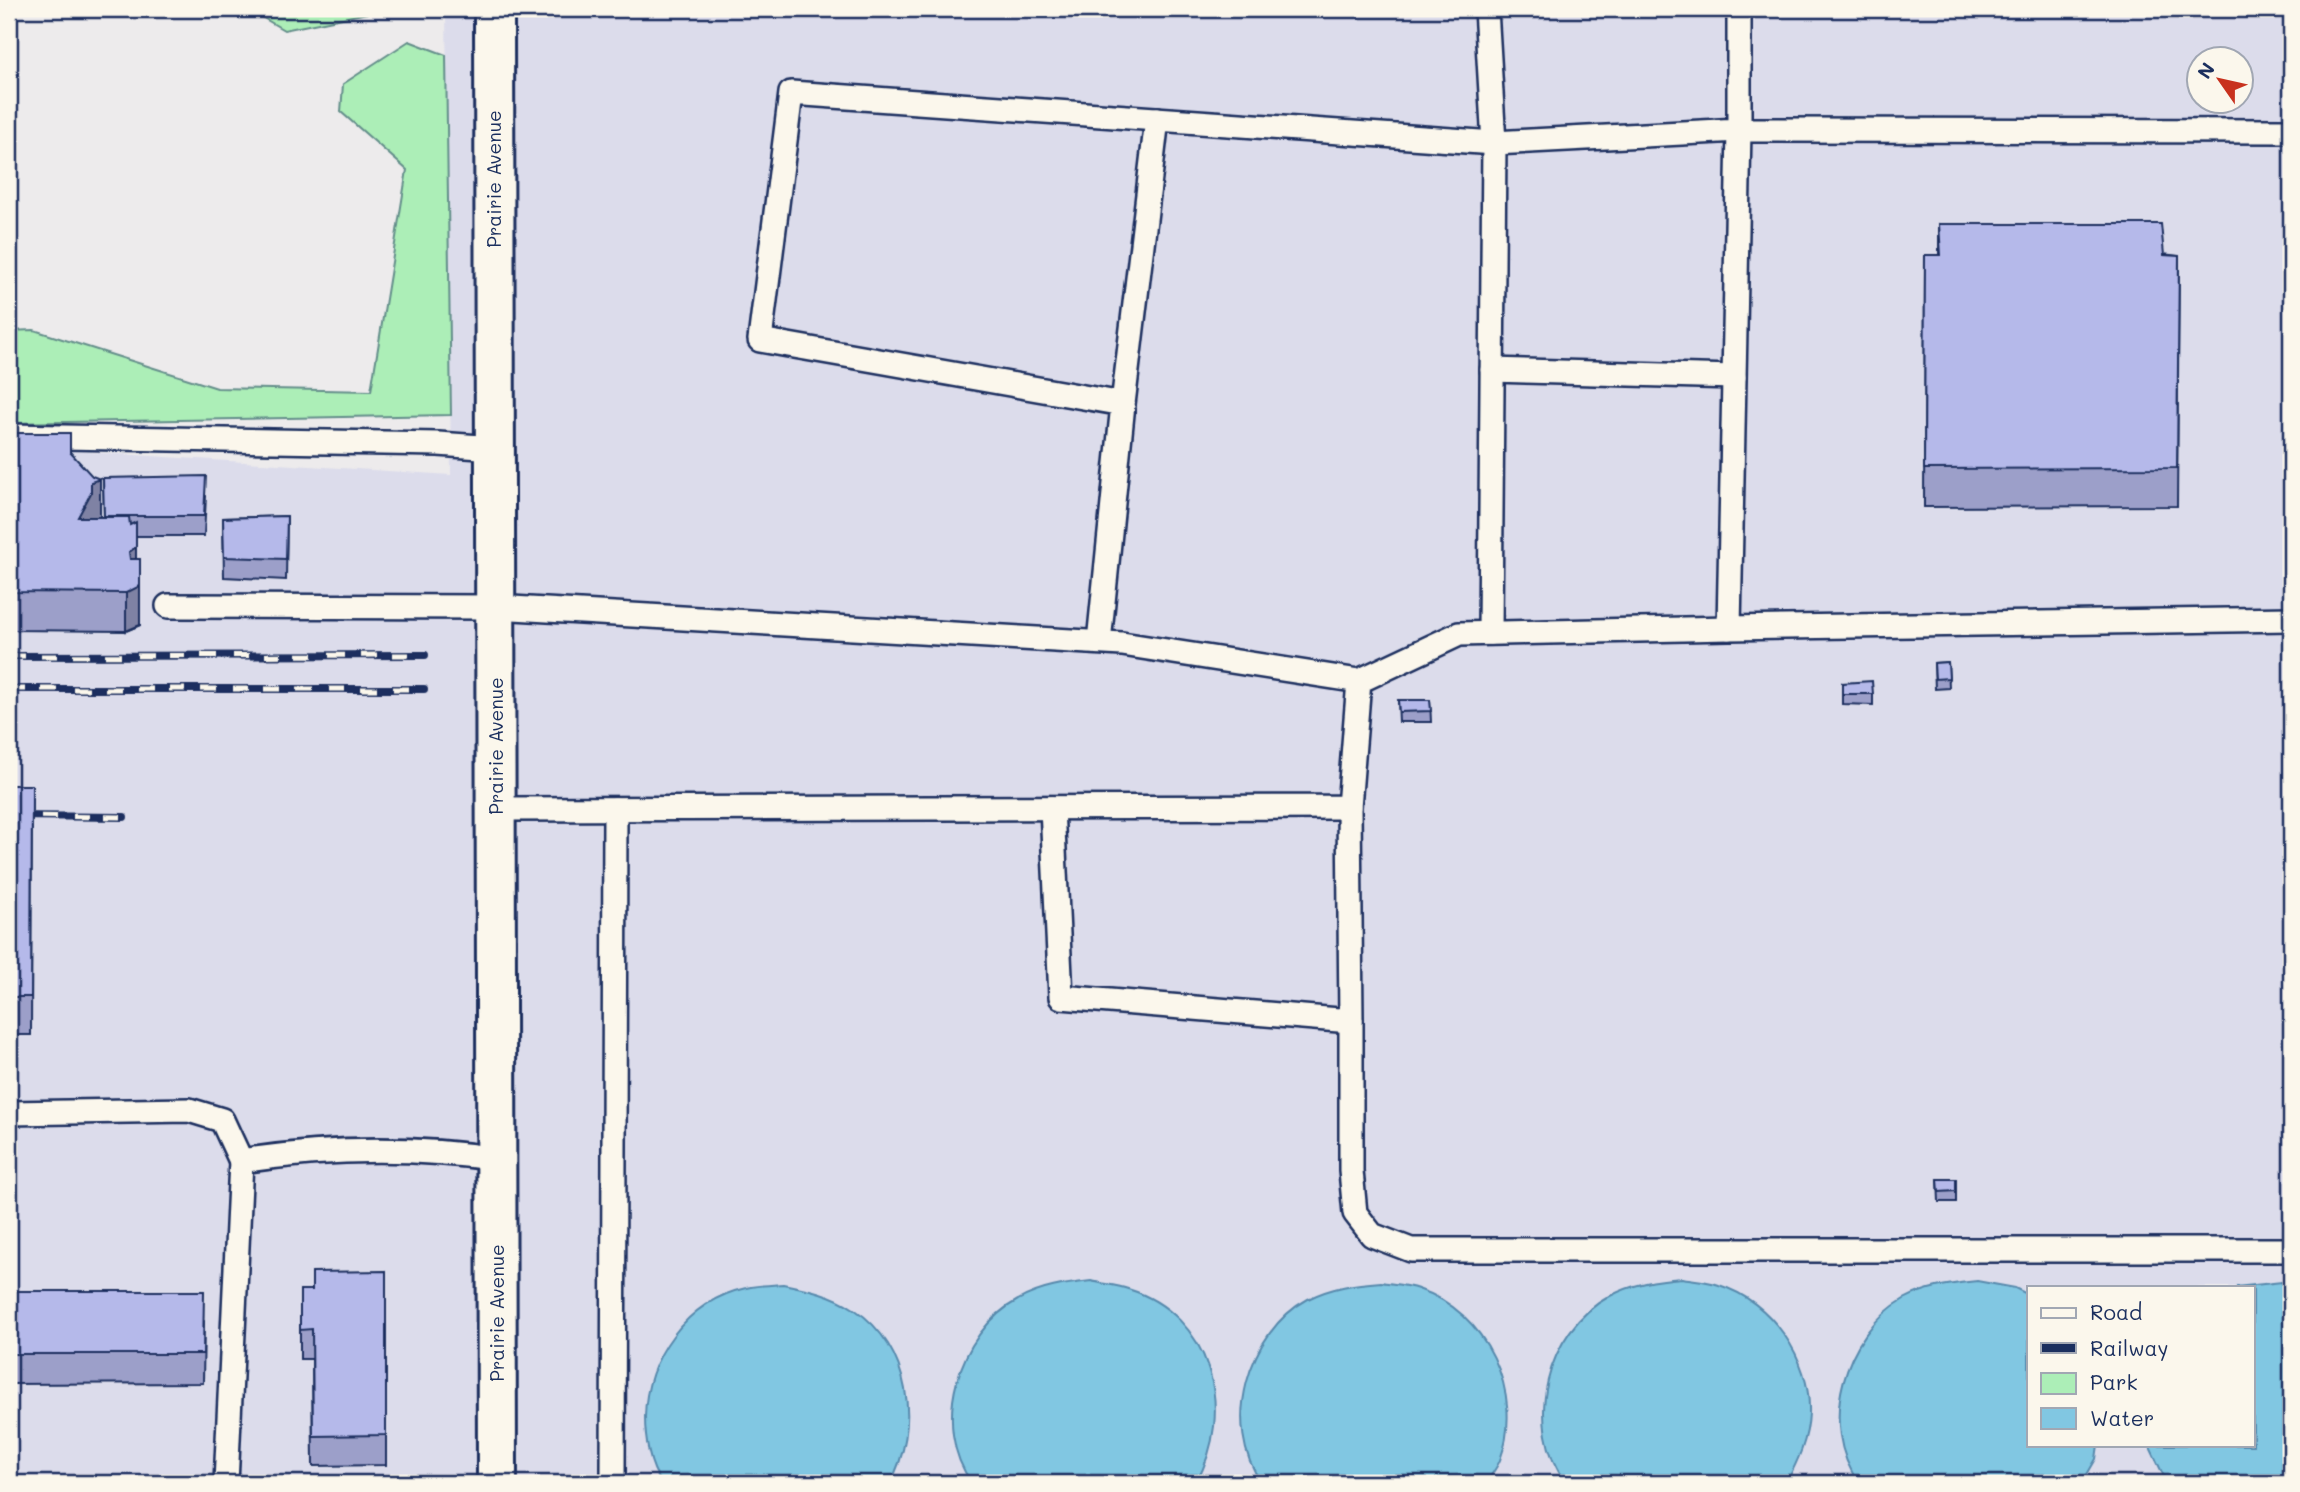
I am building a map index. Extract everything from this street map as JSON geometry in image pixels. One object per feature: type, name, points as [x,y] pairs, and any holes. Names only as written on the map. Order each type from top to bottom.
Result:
[{"type":"street","name":"Prairie Avenue","points":[[494,9],[497,1483]]},
{"type":"lane","points":[[1486,9],[1494,143],[1490,633]]},
{"type":"lane","points":[[1730,628],[1739,9]]},
{"type":"lane","points":[[1123,404],[760,340],[791,93],[1494,143],[1739,130],[2291,131]]},
{"type":"lane","points":[[1099,642],[1123,404],[1157,119]]},
{"type":"lane","points":[[1492,370],[1734,377]]},
{"type":"lane","points":[[9,436],[438,444],[495,449]]},
{"type":"lane","points":[[168,606],[495,607],[1099,642],[1359,681],[1459,634],[2291,619]]},
{"type":"lane","points":[[1359,681],[1349,807],[1351,1171],[1356,1213],[1372,1235],[1411,1250],[2291,1250]]},
{"type":"lane","points":[[496,809],[1349,807]]},
{"type":"lane","points":[[1052,808],[1060,997],[1351,1021]]},
{"type":"lane","points":[[613,1483],[615,809]]},
{"type":"lane","points":[[9,1113],[189,1110],[222,1120],[241,1161],[226,1483]]},
{"type":"lane","points":[[241,1161],[295,1153],[436,1150],[496,1159]]},
{"type":"shaded area","points":[[446,9],[2291,9],[2291,1483],[9,1483],[9,447],[451,475]]},
{"type":"green space","points":[[248,9],[387,9],[284,30]]},
{"type":"green space","points":[[409,41],[446,55],[451,415],[9,423],[9,331],[34,330],[217,388],[371,391],[407,170],[341,112],[343,84]]},
{"type":"water","points":[[1682,1278],[1719,1285],[1755,1304],[1771,1318],[1795,1353],[1808,1393],[1809,1413],[1802,1450],[1786,1483],[1566,1483],[1553,1460],[1546,1434],[1544,1407],[1548,1380],[1570,1331],[1588,1311],[1610,1296],[1645,1283]]},
{"type":"water","points":[[1091,1281],[1128,1289],[1157,1302],[1180,1320],[1197,1343],[1208,1369],[1214,1397],[1214,1426],[1208,1455],[1196,1483],[972,1483],[959,1460],[953,1435],[952,1408],[966,1357],[980,1334],[997,1315],[1018,1300],[1044,1289]]},
{"type":"water","points":[[1977,1281],[2015,1288],[2027,1294],[2027,1446],[2098,1446],[2096,1459],[2082,1483],[1859,1483],[1846,1460],[1840,1435],[1839,1409],[1843,1382],[1852,1357],[1883,1314],[1904,1299],[1940,1286]]},
{"type":"water","points":[[1381,1282],[1414,1288],[1442,1300],[1463,1316],[1480,1335],[1494,1358],[1503,1382],[1507,1408],[1506,1434],[1497,1466],[1486,1483],[1262,1483],[1250,1460],[1243,1435],[1242,1409],[1247,1382],[1256,1357],[1269,1334],[1287,1314],[1308,1299],[1344,1287]]},
{"type":"water","points":[[2282,1282],[2291,1284],[2291,1483],[2167,1483],[2149,1446],[2254,1446],[2254,1286],[2245,1286]]},
{"type":"water","points":[[783,1284],[820,1293],[846,1304],[873,1325],[888,1344],[899,1366],[907,1413],[900,1461],[890,1483],[662,1483],[649,1451],[645,1417],[653,1374],[673,1335],[705,1305],[724,1295],[746,1288]]},
{"type":"building","points":[[1939,224],[2161,224],[2164,255],[2179,256],[2177,468],[1924,469],[1925,255],[1941,255]]},
{"type":"building","points":[[9,433],[70,433],[70,452],[92,476],[100,479],[91,482],[91,493],[78,517],[129,517],[130,525],[136,522],[136,547],[129,552],[130,559],[140,559],[140,586],[126,593],[9,592]]},
{"type":"building","points":[[206,476],[204,516],[104,516],[103,478]]},
{"type":"building","points":[[287,516],[286,559],[224,557],[223,518]]},
{"type":"building","points":[[1948,662],[1949,678],[1935,679],[1934,663]]},
{"type":"building","points":[[1872,681],[1873,694],[1842,694],[1842,683]]},
{"type":"building","points":[[1398,700],[1430,700],[1431,711],[1399,712]]},
{"type":"building","points":[[9,785],[32,785],[31,997],[9,997]]},
{"type":"building","points":[[1938,1179],[1956,1179],[1956,1191],[1939,1192]]},
{"type":"building","points":[[386,1271],[386,1435],[313,1436],[312,1329],[300,1330],[300,1290],[312,1290],[312,1272]]},
{"type":"building","points":[[9,1291],[204,1291],[203,1354],[9,1354]]},
{"type":"railway","points":[[9,656],[425,655]]},
{"type":"railway","points":[[9,689],[424,689]]},
{"type":"railway","points":[[9,816],[124,817]]}]
